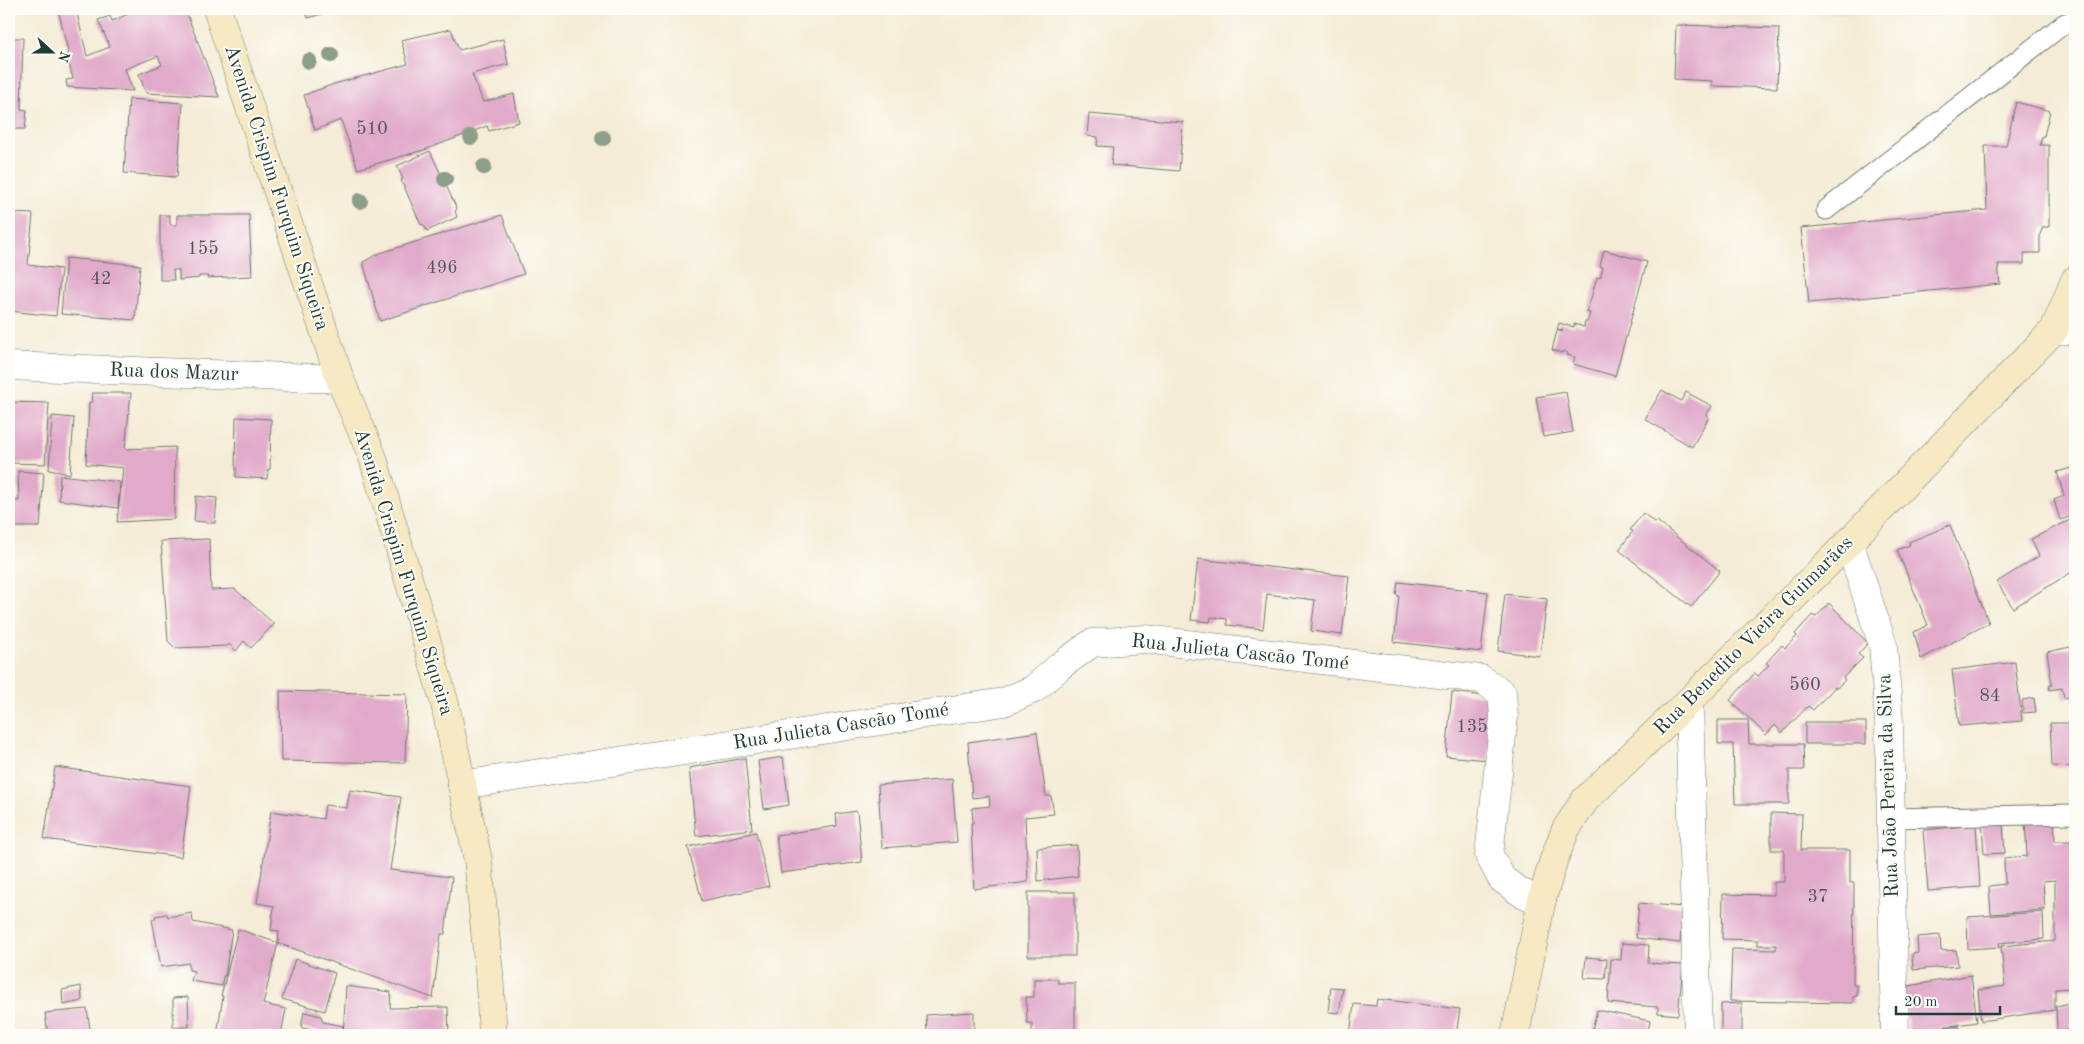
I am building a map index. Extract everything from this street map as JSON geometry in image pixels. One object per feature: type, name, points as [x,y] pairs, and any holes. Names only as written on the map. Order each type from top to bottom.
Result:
[{"type":"main road","name":"Avenida Crispim Furquim Siqueira","points":[[217,9],[340,379],[373,458],[445,704],[478,860],[493,1035]]},
{"type":"main road","name":"Rua Benedito Vieira Guimarães","points":[[1515,1035],[1542,899],[1554,859],[1566,829],[1584,800],[1690,701],[2065,330],[2075,280]]},
{"type":"street","name":"Rua dos Mazur","points":[[9,366],[340,379]]},
{"type":"street","name":"Rua João Pereira da Silva","points":[[1849,542],[1883,645],[1889,721],[1895,1035]]},
{"type":"street","name":"Rua Julieta Cascão Tomé","points":[[462,784],[1004,702],[1034,690],[1060,666],[1092,643],[1145,639],[1481,679],[1495,688],[1502,693],[1504,717],[1489,854],[1502,879],[1520,892],[1542,899]]},
{"type":"street","points":[[1690,701],[1698,1035]]},
{"type":"lane","points":[[1826,210],[2065,23],[2075,20]]},
{"type":"lane","points":[[1891,818],[2075,814]]},
{"type":"shaded area","points":[[1735,9],[1939,9],[1938,18]]},
{"type":"building","points":[[58,9],[76,9],[87,56],[110,47],[98,20],[110,16],[112,21],[140,9],[185,9],[219,97],[146,93],[139,74],[162,65],[158,56],[125,69],[133,91],[67,87],[66,80],[73,79]]},
{"type":"building","points":[[305,9],[339,9],[308,18]]},
{"type":"building","points":[[1898,9],[1927,9],[1927,14],[1898,13]]},
{"type":"building","points":[[1676,25],[1779,28],[1777,88],[1712,86],[1712,81],[1674,79]]},
{"type":"building","points":[[451,29],[459,50],[503,39],[508,64],[472,74],[483,102],[514,94],[519,122],[489,131],[487,126],[427,149],[358,169],[341,120],[315,130],[304,95],[334,84],[408,64],[401,40]]},
{"type":"building","points":[[9,38],[23,38],[21,109],[27,110],[25,129],[9,129]]},
{"type":"building","points":[[129,99],[183,103],[177,177],[124,173]]},
{"type":"building","points":[[2016,102],[2050,111],[2040,145],[2049,145],[2049,227],[2043,227],[2040,234],[2040,253],[2024,253],[2024,264],[1998,264],[2000,284],[1809,303],[1801,228],[1987,210],[1985,146],[2006,146]]},
{"type":"building","points":[[1089,114],[1183,122],[1179,171],[1111,165],[1113,147],[1097,146],[1098,137],[1087,136]]},
{"type":"building","points":[[430,151],[457,209],[455,211],[457,217],[427,231],[423,224],[421,225],[401,180],[403,179],[397,166]]},
{"type":"building","points":[[9,213],[33,214],[28,265],[61,269],[56,316],[9,311]]},
{"type":"building","points":[[160,215],[170,215],[170,225],[177,225],[177,215],[249,215],[252,276],[207,278],[208,276],[199,276],[199,278],[179,280],[179,270],[173,270],[174,280],[160,280]]},
{"type":"building","points":[[502,215],[524,274],[380,321],[363,262],[380,253]]},
{"type":"building","points":[[1604,250],[1647,262],[1615,376],[1573,364],[1575,357],[1567,355],[1568,353],[1563,351],[1562,353],[1552,350],[1557,331],[1563,331],[1557,330],[1559,323],[1574,327],[1574,324],[1584,327],[1585,322],[1587,322],[1590,313],[1587,312],[1597,277],[1600,278],[1603,268],[1600,266]]},
{"type":"building","points":[[66,258],[140,265],[135,320],[61,314]]},
{"type":"building","points":[[1662,390],[1681,401],[1686,392],[1712,406],[1706,415],[1709,417],[1692,447],[1645,419]]},
{"type":"building","points":[[1566,392],[1573,432],[1543,437],[1536,397]]},
{"type":"building","points":[[92,393],[131,393],[125,449],[175,447],[174,519],[117,522],[123,468],[86,464],[89,402],[93,402]]},
{"type":"building","points":[[9,402],[49,403],[45,464],[9,463]]},
{"type":"building","points":[[52,416],[74,418],[70,474],[49,470]]},
{"type":"building","points":[[236,417],[271,419],[270,469],[268,469],[267,479],[236,477]]},
{"type":"building","points":[[2075,467],[2075,515],[2060,520],[2054,500],[2064,496],[2057,472]]},
{"type":"building","points":[[18,471],[44,473],[40,527],[9,527],[9,500],[19,501]]},
{"type":"building","points":[[60,475],[120,482],[118,508],[59,500]]},
{"type":"building","points":[[196,496],[217,498],[215,523],[194,521]]},
{"type":"building","points":[[1643,513],[1655,523],[1657,521],[1720,571],[1691,607],[1619,550],[1633,531],[1630,530]]},
{"type":"building","points":[[2070,520],[2075,529],[2075,570],[2013,608],[1997,582],[2039,556],[2031,539]]},
{"type":"building","points":[[1950,525],[1989,623],[1921,659],[1914,632],[1928,625],[1897,550],[1910,545],[1909,542]]},
{"type":"building","points":[[209,539],[211,590],[235,589],[274,624],[251,648],[244,641],[236,651],[229,644],[227,646],[175,648],[168,641],[161,541]]},
{"type":"building","points":[[1198,559],[1349,576],[1342,635],[1311,631],[1315,600],[1267,594],[1263,629],[1227,625],[1227,619],[1211,617],[1210,622],[1191,620]]},
{"type":"building","points":[[1398,582],[1488,592],[1481,652],[1394,642],[1399,596],[1396,595]]},
{"type":"building","points":[[1505,594],[1547,599],[1540,656],[1498,651]]},
{"type":"building","points":[[1829,603],[1868,643],[1858,654],[1863,658],[1843,678],[1845,680],[1837,688],[1835,687],[1813,710],[1808,706],[1782,733],[1775,725],[1766,735],[1730,700],[1755,673],[1758,676],[1769,665],[1766,663],[1782,645],[1785,648],[1797,636],[1795,634],[1812,615],[1816,617]]},
{"type":"building","points":[[2075,646],[2075,696],[2064,698],[2062,688],[2049,690],[2050,685],[2052,685],[2047,652]]},
{"type":"building","points":[[2015,662],[2022,721],[1959,726],[1952,670]]},
{"type":"building","points":[[280,691],[407,694],[405,763],[281,761]]},
{"type":"building","points":[[1452,692],[1494,697],[1488,760],[1446,756]]},
{"type":"building","points":[[2034,698],[2036,712],[2023,713],[2022,700]]},
{"type":"building","points":[[1718,720],[1748,720],[1749,744],[1803,744],[1804,770],[1789,770],[1789,804],[1735,804],[1733,744],[1718,744]]},
{"type":"building","points":[[1805,722],[1866,722],[1866,744],[1805,744]]},
{"type":"building","points":[[2050,723],[2075,723],[2074,767],[2052,766]]},
{"type":"building","points":[[1037,732],[1046,796],[1051,796],[1054,814],[1025,817],[1028,882],[974,889],[972,808],[990,806],[989,796],[972,798],[968,742]]},
{"type":"building","points":[[783,757],[789,805],[764,809],[758,761]]},
{"type":"building","points":[[745,758],[752,829],[696,836],[689,768]]},
{"type":"building","points":[[55,767],[191,786],[181,857],[44,839]]},
{"type":"building","points":[[952,779],[957,842],[882,848],[878,785]]},
{"type":"building","points":[[350,790],[401,797],[390,870],[452,877],[445,934],[441,934],[433,998],[278,943],[279,931],[271,930],[274,906],[257,903],[271,811],[323,819],[325,805],[347,808]]},
{"type":"building","points":[[857,811],[862,862],[781,873],[776,835],[837,826],[836,814]]},
{"type":"building","points":[[1771,813],[1802,814],[1801,850],[1850,850],[1850,883],[1854,883],[1853,985],[1857,985],[1857,996],[1853,997],[1853,1003],[1730,1001],[1732,949],[1776,950],[1776,945],[1758,945],[1758,940],[1722,939],[1723,894],[1774,895],[1774,882],[1784,882],[1784,850],[1771,850]]},
{"type":"building","points":[[2054,818],[2055,841],[2075,841],[2075,988],[2055,989],[2055,1010],[1981,1021],[1978,990],[2005,986],[2001,946],[2055,941],[2055,880],[2043,881],[2045,910],[1991,914],[1989,886],[2005,884],[2004,858],[2027,856],[2025,820]]},
{"type":"building","points":[[2003,823],[2005,853],[1984,854],[1982,825]]},
{"type":"building","points":[[1976,825],[1980,887],[1928,891],[1923,830]]},
{"type":"building","points":[[756,832],[769,886],[702,901],[688,847]]},
{"type":"building","points":[[1077,845],[1078,876],[1038,881],[1037,848]]},
{"type":"building","points":[[1028,892],[1075,892],[1075,956],[1028,956]]},
{"type":"building","points":[[1639,903],[1683,907],[1680,943],[1636,938]]},
{"type":"building","points":[[2043,912],[2044,939],[1999,943],[2000,947],[1968,949],[1967,917]]},
{"type":"building","points":[[192,913],[193,922],[232,930],[222,986],[191,981],[194,971],[189,970],[189,963],[161,967],[152,919],[156,919],[155,916],[167,914],[168,917]]},
{"type":"building","points":[[238,929],[278,943],[263,1004],[286,1009],[281,1035],[256,1031],[255,1035],[217,1035],[223,996],[221,996]]},
{"type":"building","points":[[1940,935],[1941,951],[1956,950],[1958,966],[1913,970],[1912,954],[1918,953],[1917,937]]},
{"type":"building","points":[[1622,943],[1649,945],[1648,963],[1683,965],[1678,1015],[1658,1013],[1658,1007],[1608,1003],[1611,959],[1621,960]]},
{"type":"building","points":[[1586,957],[1607,959],[1605,979],[1584,978]]},
{"type":"building","points":[[295,959],[335,973],[325,1011],[282,999]]},
{"type":"building","points":[[1971,975],[1977,1022],[1909,1032],[1903,987]]},
{"type":"building","points":[[1034,979],[1058,979],[1058,983],[1075,983],[1075,1035],[1032,1035],[1032,1023],[1027,1023],[1026,997],[1034,997]]},
{"type":"building","points":[[81,986],[82,1001],[63,1005],[62,990]]},
{"type":"building","points":[[346,986],[391,992],[390,1008],[448,1007],[449,1035],[343,1035]]},
{"type":"building","points":[[1331,987],[1343,988],[1339,1013],[1328,1012]]},
{"type":"building","points":[[188,997],[189,1027],[173,1027],[173,998]]},
{"type":"building","points":[[1377,999],[1460,1009],[1456,1035],[1350,1035],[1354,1004],[1376,1006]]},
{"type":"building","points":[[2075,1002],[2075,1029],[2057,1032],[2056,1006]]},
{"type":"building","points":[[1742,1003],[1742,1035],[1721,1035],[1721,1004]]},
{"type":"building","points":[[87,1009],[91,1035],[48,1035],[45,1013]]},
{"type":"building","points":[[1597,1010],[1650,1021],[1647,1035],[1591,1035]]},
{"type":"building","points":[[304,1012],[321,1016],[323,1022],[343,1026],[341,1035],[319,1035],[320,1031],[301,1028]]},
{"type":"building","points":[[974,1012],[974,1035],[918,1035],[918,1033],[927,1033],[926,1015]]},
{"type":"building","points":[[1959,1026],[1960,1035],[1904,1035],[1904,1034]]}]
